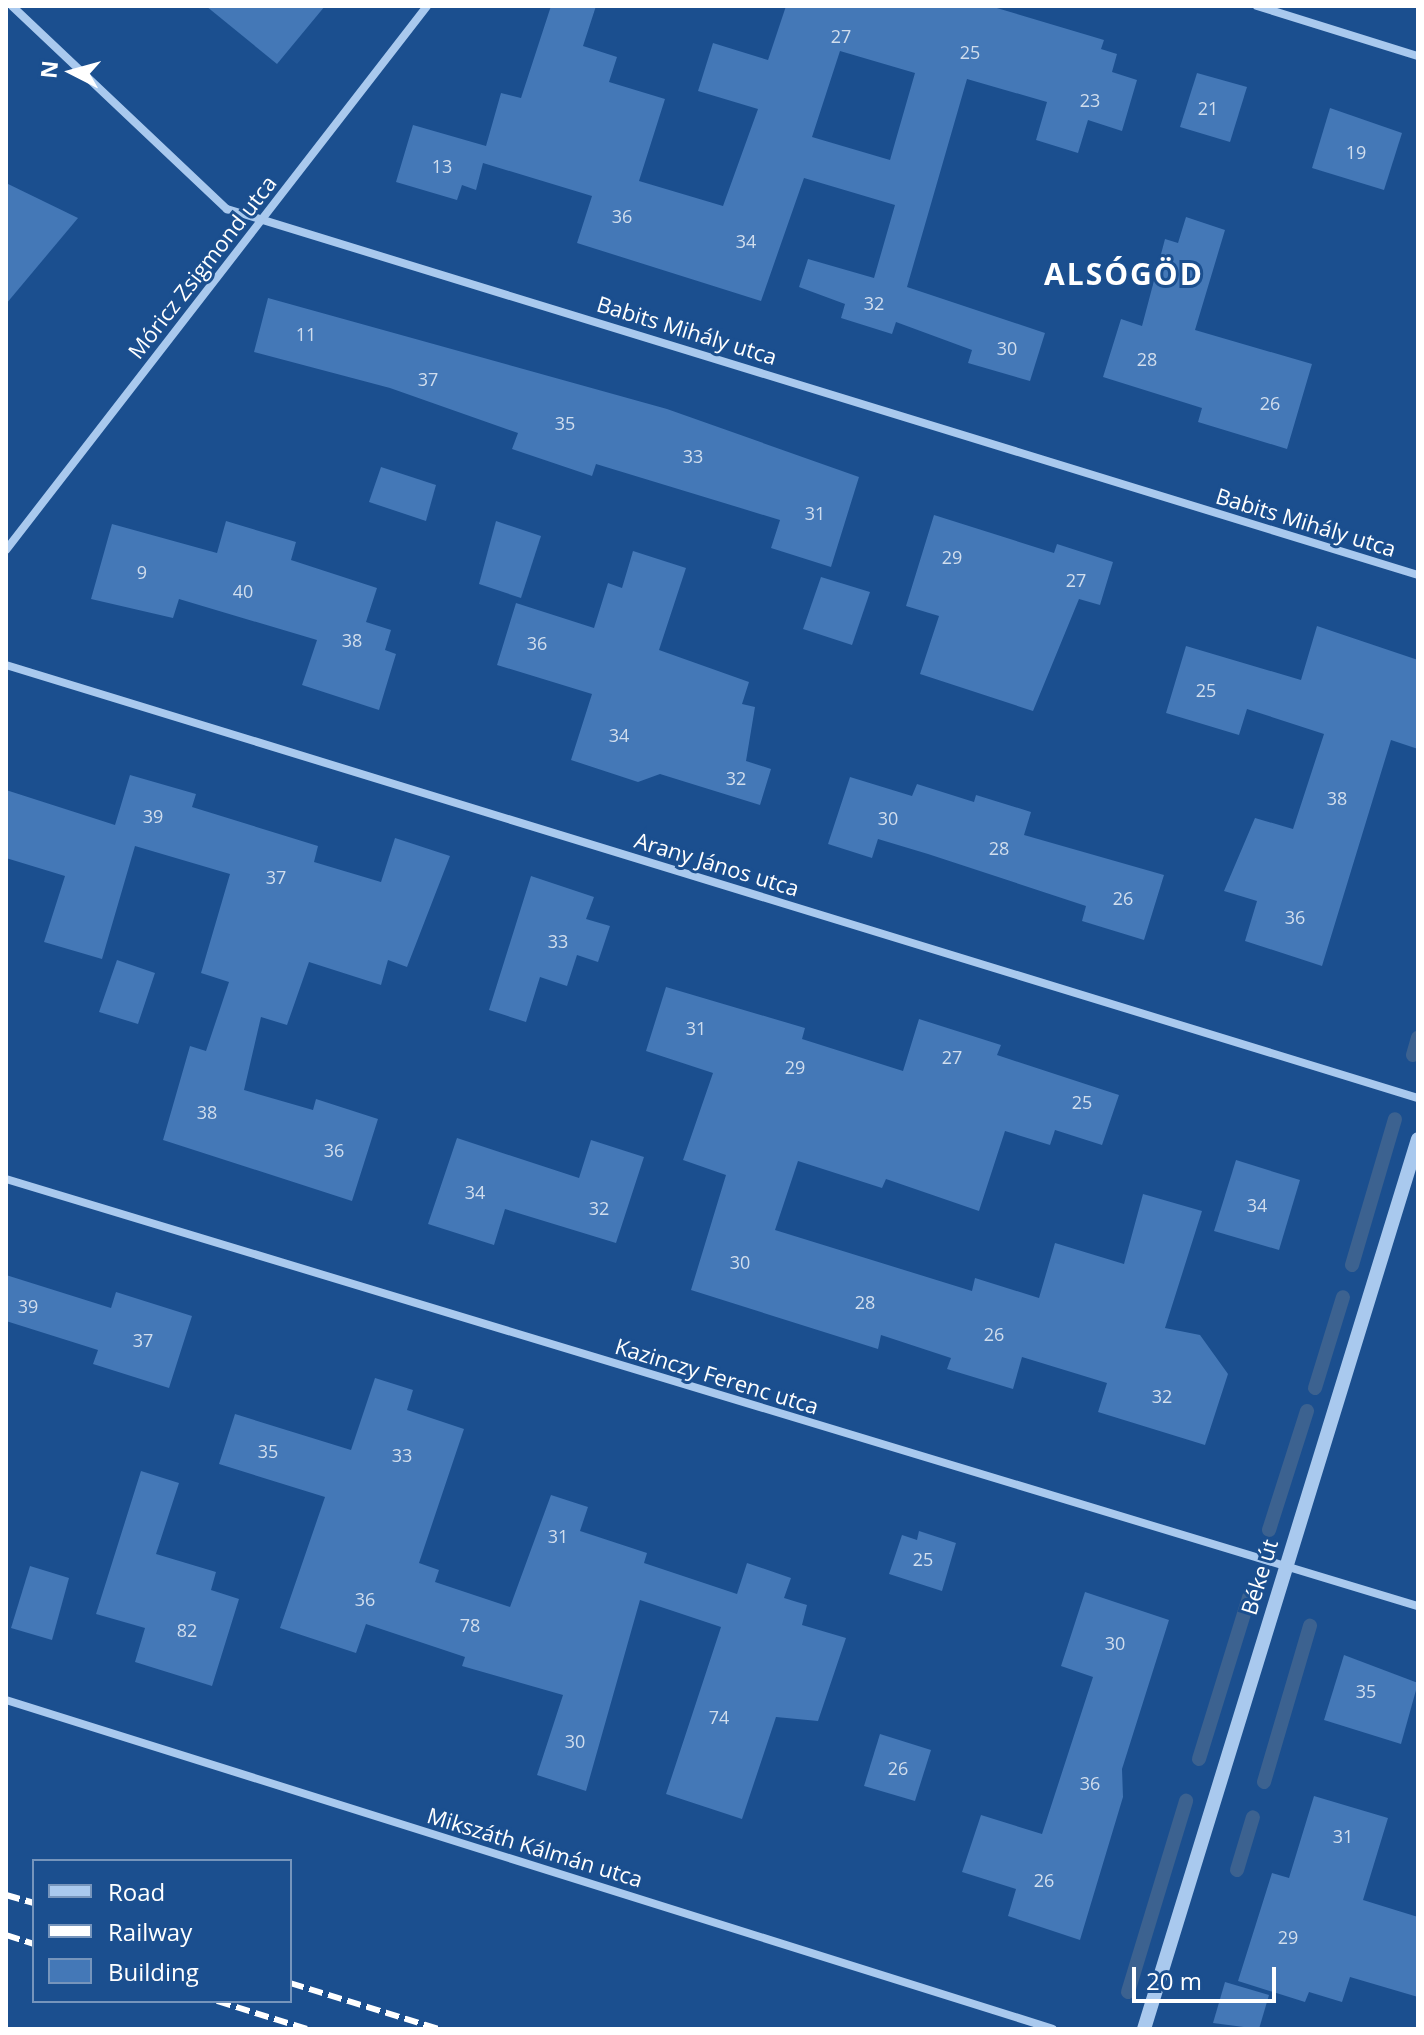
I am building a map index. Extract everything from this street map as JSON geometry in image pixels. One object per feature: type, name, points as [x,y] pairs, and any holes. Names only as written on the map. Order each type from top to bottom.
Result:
[{"type":"street","name":"Babits Mihály utca","points":[[12,6],[227,209],[1418,575]]},
{"type":"street","name":"Móricz Zsigmond utca","points":[[6,550],[427,6]]},
{"type":"street","points":[[1257,6],[1418,56]]},
{"type":"street","name":"Arany János utca","points":[[6,665],[1418,1098]]},
{"type":"street","name":"Béke út","points":[[1144,2029],[1418,1139]]},
{"type":"street","name":"Kazinczy Ferenc utca","points":[[6,1179],[1418,1606]]},
{"type":"street","name":"Mikszáth Kálmán utca","points":[[6,1700],[1053,2029]]},
{"type":"building","points":[[206,6],[325,6],[277,64]]},
{"type":"building","points":[[551,6],[596,6],[583,46],[617,57],[609,82],[665,99],[639,181],[723,206],[758,109],[698,91],[713,43],[768,60],[786,6],[990,6],[1104,40],[1101,49],[1117,54],[1112,72],[1137,80],[1122,131],[1088,120],[1078,153],[1036,140],[1047,102],[967,79],[907,287],[1045,333],[1030,381],[968,363],[972,350],[896,322],[892,334],[841,318],[845,304],[799,287],[808,259],[874,278],[895,205],[804,178],[761,301],[577,243],[592,196],[483,163],[476,190],[462,185],[457,200],[396,182],[413,125],[486,146],[501,93],[521,98]],"holes":[[[840,51],[915,73],[890,160],[812,137]]]},
{"type":"building","points":[[1197,73],[1247,87],[1230,142],[1180,127]]},
{"type":"building","points":[[1330,108],[1402,133],[1384,190],[1312,168]]},
{"type":"building","points":[[6,183],[78,218],[6,304]]},
{"type":"building","points":[[1186,217],[1225,230],[1195,330],[1312,364],[1287,449],[1198,422],[1202,408],[1103,377],[1121,319],[1142,326],[1165,239],[1178,243]]},
{"type":"building","points":[[268,298],[667,409],[859,477],[831,567],[771,548],[780,520],[596,464],[592,476],[512,449],[518,433],[390,388],[254,352]]},
{"type":"building","points":[[381,467],[436,485],[426,521],[369,502]]},
{"type":"building","points":[[934,515],[1054,553],[1057,544],[1113,562],[1100,605],[1079,599],[1033,711],[920,674],[939,616],[906,606]]},
{"type":"building","points":[[226,521],[296,542],[291,560],[377,588],[366,622],[391,630],[385,650],[396,654],[379,710],[302,685],[317,640],[179,599],[173,618],[91,599],[112,524],[217,553]]},
{"type":"building","points":[[496,521],[541,536],[521,598],[479,584]]},
{"type":"building","points":[[633,551],[686,568],[659,650],[749,682],[742,704],[755,707],[746,761],[771,769],[760,805],[660,774],[638,782],[571,760],[592,694],[497,665],[516,603],[594,628],[608,583],[622,588]]},
{"type":"building","points":[[821,577],[870,592],[852,645],[803,629]]},
{"type":"building","points":[[1317,626],[1418,660],[1418,749],[1391,740],[1322,966],[1245,941],[1257,901],[1224,891],[1255,818],[1293,829],[1324,734],[1247,709],[1239,735],[1166,713],[1186,646],[1301,680]]},
{"type":"building","points":[[130,775],[196,794],[192,807],[318,846],[314,862],[381,882],[395,838],[450,856],[407,967],[388,960],[381,985],[309,962],[287,1025],[261,1017],[244,1090],[313,1110],[316,1099],[378,1119],[352,1201],[163,1140],[190,1046],[206,1051],[229,982],[201,973],[230,874],[135,846],[102,959],[44,942],[65,876],[6,858],[6,790],[115,825]]},
{"type":"building","points":[[850,777],[912,796],[917,784],[974,802],[976,795],[1031,812],[1024,835],[1164,875],[1144,940],[1082,921],[1086,906],[928,854],[878,839],[872,858],[828,844]]},
{"type":"building","points":[[531,876],[594,897],[586,919],[610,926],[598,962],[577,955],[567,986],[540,977],[526,1022],[489,1010]]},
{"type":"building","points":[[117,960],[155,973],[138,1024],[99,1012]]},
{"type":"building","points":[[666,987],[805,1028],[802,1039],[903,1071],[919,1019],[1001,1045],[997,1055],[1119,1095],[1102,1145],[1055,1130],[1050,1145],[1005,1131],[979,1211],[886,1179],[882,1188],[798,1161],[775,1230],[972,1291],[975,1278],[1039,1298],[1055,1243],[1124,1264],[1143,1194],[1202,1211],[1165,1328],[1200,1335],[1228,1374],[1205,1445],[1098,1412],[1107,1383],[1022,1357],[1013,1389],[947,1369],[951,1358],[881,1335],[878,1349],[691,1290],[726,1175],[683,1160],[713,1073],[646,1051]]},
{"type":"building","points":[[457,1138],[579,1178],[591,1140],[644,1157],[616,1243],[505,1209],[494,1245],[428,1224]]},
{"type":"building","points":[[1236,1160],[1300,1180],[1279,1250],[1214,1231]]},
{"type":"building","points":[[6,1275],[111,1308],[116,1292],[192,1316],[169,1388],[93,1364],[98,1350],[6,1321]]},
{"type":"building","points":[[375,1378],[413,1390],[407,1410],[464,1429],[419,1563],[439,1570],[435,1582],[510,1607],[551,1495],[588,1507],[580,1531],[647,1553],[644,1563],[737,1594],[747,1563],[791,1578],[784,1598],[807,1605],[802,1625],[846,1638],[818,1721],[776,1717],[742,1819],[666,1794],[721,1627],[640,1600],[586,1791],[537,1775],[563,1695],[462,1666],[465,1657],[366,1624],[356,1653],[280,1628],[325,1497],[219,1464],[235,1414],[351,1450]]},
{"type":"building","points":[[141,1471],[179,1483],[156,1554],[216,1572],[211,1590],[239,1599],[212,1686],[135,1662],[145,1628],[96,1614]]},
{"type":"building","points":[[919,1531],[956,1543],[942,1591],[889,1574],[902,1535],[917,1540]]},
{"type":"building","points":[[30,1566],[69,1578],[52,1640],[11,1628]]},
{"type":"building","points":[[1085,1592],[1169,1620],[1122,1769],[1123,1797],[1080,1940],[1008,1916],[1016,1889],[962,1872],[981,1815],[1042,1834],[1093,1677],[1061,1666]]},
{"type":"building","points":[[1344,1655],[1418,1683],[1401,1744],[1324,1720]]},
{"type":"building","points":[[880,1734],[931,1750],[915,1801],[864,1786]]},
{"type":"building","points":[[1314,1796],[1388,1818],[1363,1900],[1418,1917],[1418,1997],[1350,1977],[1342,2002],[1309,1992],[1305,2002],[1238,1981],[1272,1873],[1289,1878]]},
{"type":"building","points":[[1225,1982],[1269,1995],[1259,2029],[1213,2023]]},
{"type":"waterway","points":[[1413,1055],[1418,1038]]},
{"type":"waterway","points":[[1352,1265],[1395,1119]]},
{"type":"waterway","points":[[1315,1388],[1343,1297]]},
{"type":"waterway","points":[[1269,1530],[1307,1411]]},
{"type":"waterway","points":[[1199,1759],[1249,1597]]},
{"type":"waterway","points":[[1264,1782],[1310,1626]]},
{"type":"waterway","points":[[1128,1992],[1186,1801]]},
{"type":"waterway","points":[[1237,1870],[1253,1817]]},
{"type":"railway","points":[[6,1895],[32,1902]]},
{"type":"railway","points":[[6,1935],[32,1943]]},
{"type":"railway","points":[[292,1984],[439,2029]]},
{"type":"railway","points":[[223,2003],[307,2029]]},
{"type":"district","name":"ALSÓGÖD","points":[[1124,274]]}]
